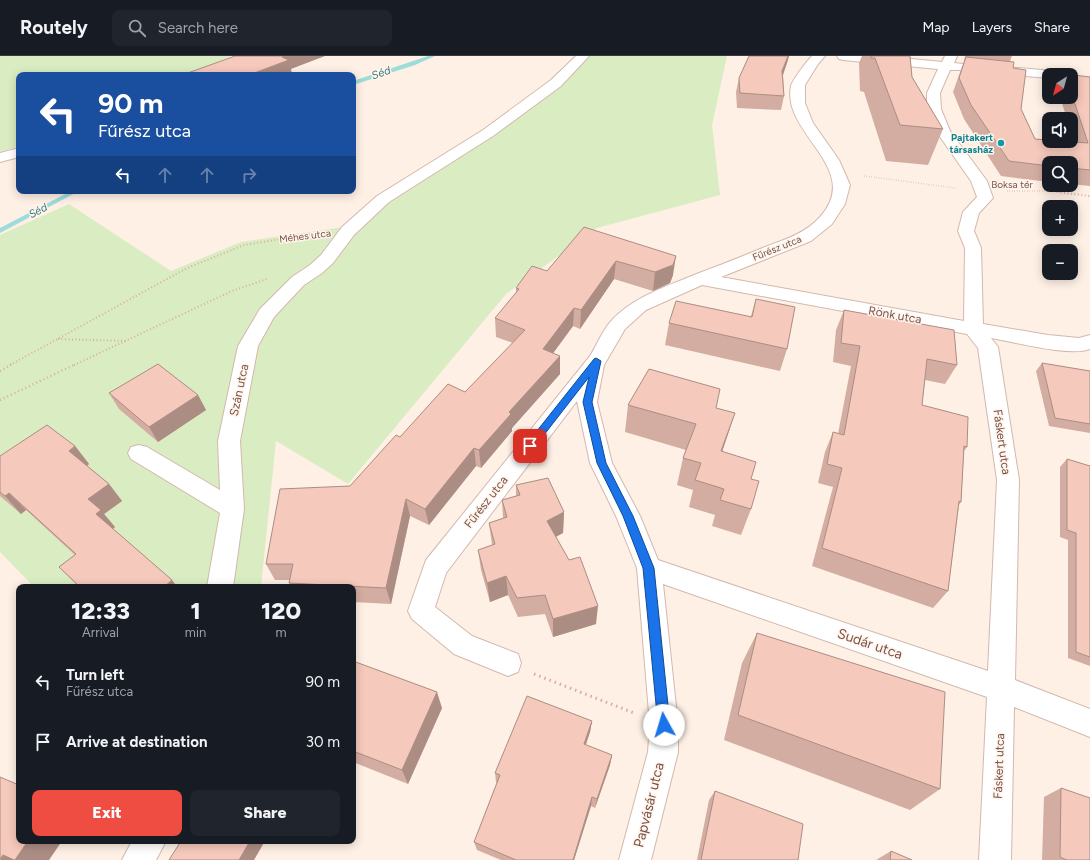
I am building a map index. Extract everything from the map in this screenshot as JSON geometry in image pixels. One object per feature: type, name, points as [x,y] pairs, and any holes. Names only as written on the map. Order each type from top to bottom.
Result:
[{"type":"street","name":"Méhes utca","points":[[348,231],[383,198],[488,133],[556,83],[583,56]]},
{"type":"street","name":"Fűrész utca","points":[[508,663],[463,645],[421,611],[435,568],[596,361],[618,325],[640,306],[701,279],[805,237],[826,221],[837,204],[842,186],[832,160],[806,123],[798,103],[798,85],[813,62],[819,56]]},
{"type":"street","points":[[843,56],[949,61],[970,68]]},
{"type":"street","points":[[949,61],[932,98],[934,108],[938,120],[979,182],[985,198],[971,212],[966,231],[973,248],[972,266],[974,329]]},
{"type":"street","points":[[985,69],[1042,74]]},
{"type":"street","points":[[0,158],[16,153]]},
{"type":"street","name":"Szán utca","points":[[220,584],[232,508],[229,442],[248,346],[267,313],[298,281],[316,269],[327,259],[348,231]]},
{"type":"street","name":"Rönk utca","points":[[701,279],[1048,342],[1080,345],[1090,342]]},
{"type":"street","name":"Fáskert utca","points":[[974,329],[988,347],[1008,480],[995,860]]},
{"type":"street","name":"Fűrész utca","points":[[596,361],[587,402],[601,463],[628,516],[648,568],[664,725]]},
{"type":"street","points":[[139,453],[232,508]]},
{"type":"street","name":"Sudár utca","points":[[648,568],[1002,689],[1090,723]]},
{"type":"street","name":"Papvásár utca","points":[[635,860],[663,752],[664,725]]},
{"type":"street","points":[[138,860],[148,844]]},
{"type":"path","name":"Boksa tér","points":[[838,173],[982,191],[1051,191],[1090,196]]},
{"type":"path","name":"Méhes utca","points":[[0,370],[187,268],[244,245],[304,234],[348,231]]},
{"type":"path","points":[[0,400],[232,291],[258,282],[316,269]]},
{"type":"path","points":[[57,339],[128,341]]},
{"type":"path","points":[[508,663],[664,725]]},
{"type":"green space","points":[[0,56],[231,56],[196,72],[16,72],[16,147],[0,152]]},
{"type":"green space","points":[[585,56],[727,56],[712,125],[720,195],[597,228],[506,294],[348,484],[276,441],[261,584],[31,584],[0,552],[0,235],[69,204],[171,271],[241,242],[358,225],[377,207],[494,133]]},
{"type":"building","points":[[235,56],[284,56],[282,57],[289,60],[257,72],[191,72]]},
{"type":"building","points":[[749,56],[788,56],[782,71],[784,96],[740,93],[739,78]]},
{"type":"building","points":[[871,56],[910,56],[912,77],[943,129],[900,125],[875,58],[871,58]]},
{"type":"building","points":[[966,57],[1014,62],[1013,68],[1026,70],[1021,109],[1035,139],[1042,140],[1042,148],[1078,148],[1078,142],[1088,143],[1075,104],[1078,104],[1078,76],[1090,77],[1090,170],[1078,169],[1078,156],[1042,156],[1042,165],[1009,161],[971,105],[959,78]]},
{"type":"building","points":[[584,227],[676,256],[673,265],[655,272],[616,261],[581,310],[574,308],[543,349],[560,356],[509,412],[511,414],[479,450],[474,448],[425,509],[406,499],[386,588],[356,586],[356,584],[289,583],[293,564],[266,564],[280,489],[350,486],[396,435],[400,437],[448,384],[465,392],[525,330],[495,318],[519,289],[516,288],[532,266],[547,271]]},
{"type":"building","points":[[756,299],[795,307],[787,349],[669,323],[676,301],[752,317]]},
{"type":"building","points":[[844,310],[954,330],[957,365],[927,359],[922,405],[968,417],[967,447],[964,446],[961,502],[959,501],[948,591],[822,548],[842,468],[827,464],[833,432],[844,435],[860,346],[841,343]]},
{"type":"building","points":[[1042,363],[1090,371],[1090,424],[1055,418]]},
{"type":"building","points":[[158,364],[198,395],[149,427],[109,393]]},
{"type":"building","points":[[649,369],[720,389],[716,408],[735,413],[721,451],[756,462],[751,479],[759,481],[751,509],[720,500],[724,489],[695,480],[701,463],[683,458],[696,424],[628,405]]},
{"type":"building","points":[[47,425],[75,446],[69,451],[109,484],[88,499],[101,510],[96,514],[172,580],[167,584],[77,584],[59,567],[76,554],[9,493],[5,496],[0,492],[0,456]]},
{"type":"building","points":[[1067,459],[1090,466],[1090,657],[1076,652],[1076,533],[1067,530]]},
{"type":"building","points":[[548,478],[564,512],[547,521],[569,560],[580,557],[598,606],[553,619],[545,595],[517,598],[506,576],[487,583],[478,550],[495,544],[489,523],[507,517],[502,500],[520,495],[516,485]]},
{"type":"building","points":[[757,633],[945,692],[940,789],[738,715]]},
{"type":"building","points":[[356,662],[437,692],[402,770],[356,752]]},
{"type":"building","points":[[527,696],[592,721],[584,744],[612,755],[597,799],[592,797],[573,860],[516,860],[474,842],[500,775],[495,773]]},
{"type":"building","points":[[0,777],[16,784],[16,844],[26,844],[15,860],[3,855],[0,859]]},
{"type":"building","points":[[1061,788],[1090,798],[1090,860],[1067,860],[1060,857]]},
{"type":"building","points":[[715,791],[803,824],[798,860],[701,860]]},
{"type":"building","points":[[179,844],[248,844],[239,860],[169,860]]},
{"type":"building","points":[[891,851],[912,860],[890,860]]},
{"type":"waterway","name":"Séd","points":[[356,82],[413,64],[432,56]]},
{"type":"waterway","name":"Séd","points":[[0,231],[70,194]]},
{"type":"place","name":"Pajtakert társasház","points":[[1001,143]]},
{"type":"route","points":[[530,446],[596,361],[587,402],[601,463],[628,516],[648,568],[664,725]]}]
